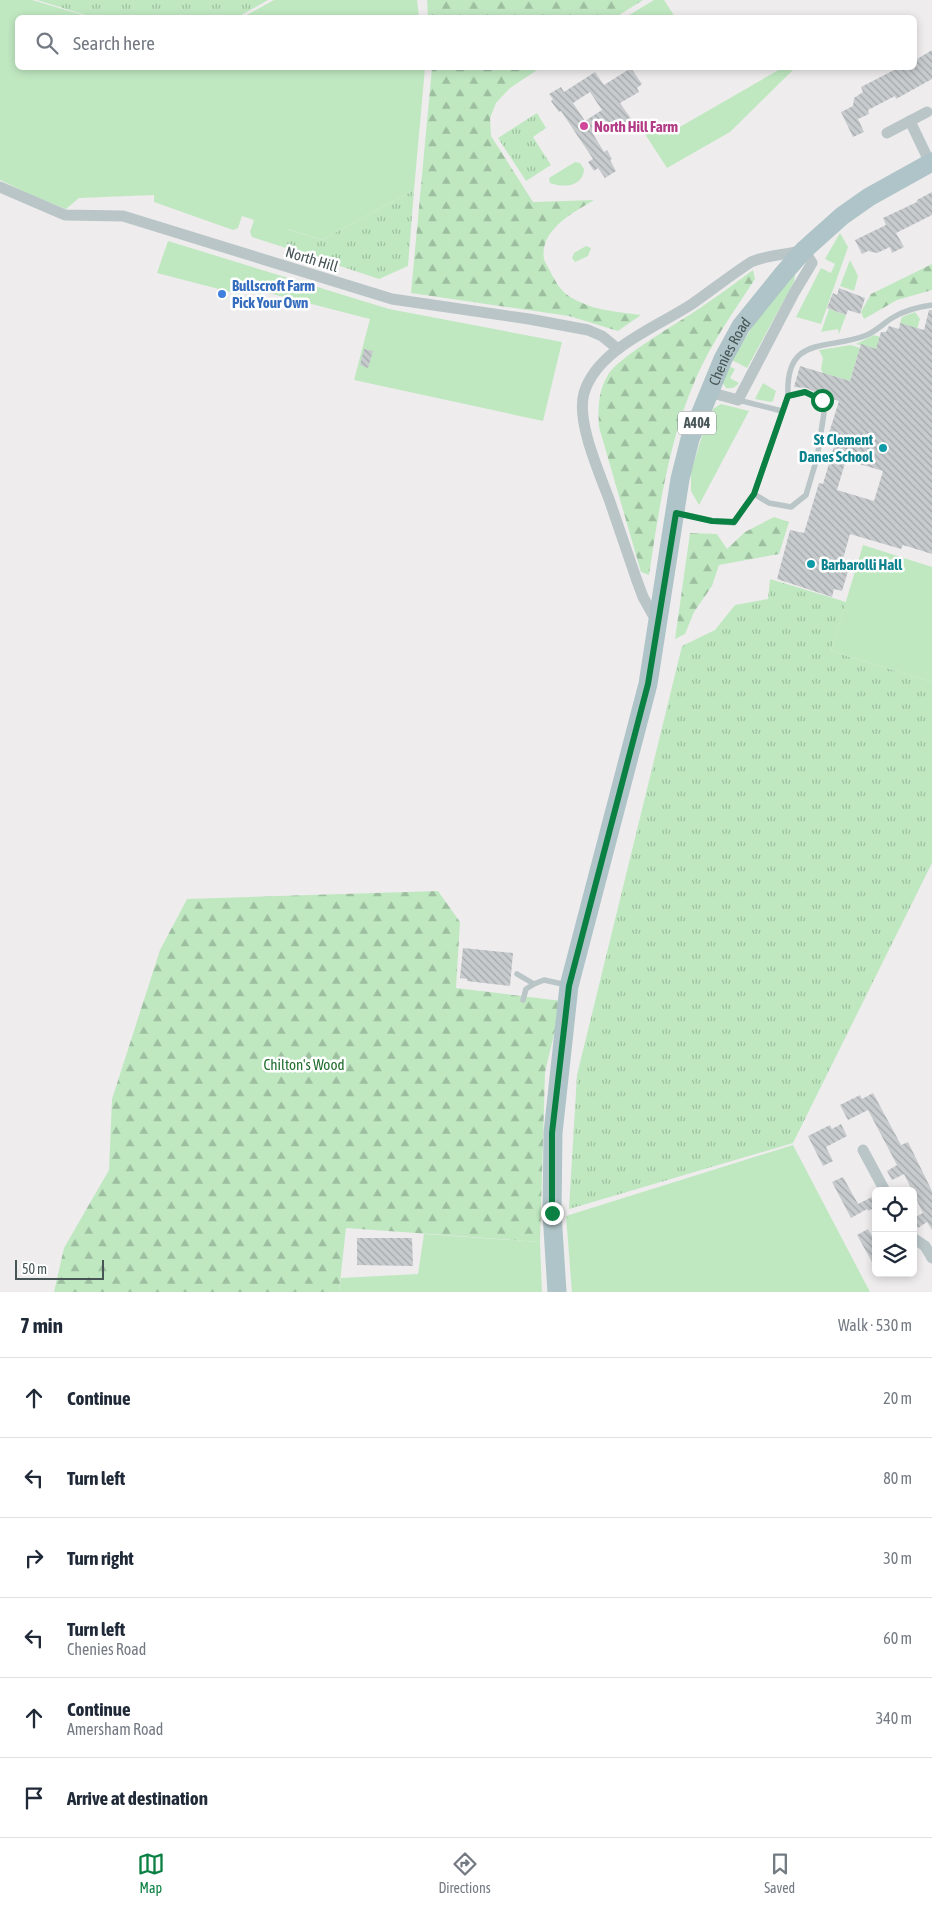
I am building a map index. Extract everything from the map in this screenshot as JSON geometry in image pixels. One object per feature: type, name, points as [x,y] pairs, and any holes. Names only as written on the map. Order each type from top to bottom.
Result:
[{"type":"main road","name":"Chenies Road","points":[[658,624],[680,479],[690,439],[723,359],[740,326],[804,250],[842,216],[869,197],[931,163]]},
{"type":"main road","name":"A404","points":[[557,1292],[552,1213],[552,1133],[569,986],[648,684],[658,624]]},
{"type":"street","points":[[887,133],[927,112]]},
{"type":"street","points":[[910,121],[931,163]]},
{"type":"street","name":"North Hill","points":[[0,187],[65,215],[123,216],[392,299],[529,319],[588,330],[602,336],[618,349]]},
{"type":"street","points":[[658,624],[636,578],[583,420],[584,395],[590,377],[598,366],[618,349],[692,304],[751,262],[761,258],[804,250],[812,263],[738,400],[710,392]]},
{"type":"street","points":[[863,1150],[883,1187]]},
{"type":"street","points":[[917,1241],[925,1246],[932,1258]]},
{"type":"lane","points":[[676,513],[712,521],[734,522],[754,494],[788,396],[787,380],[790,368],[800,354],[815,346],[868,334],[893,317],[912,308],[932,305]]},
{"type":"lane","points":[[754,494],[769,503],[791,507],[806,495],[817,458],[824,413],[822,400],[805,392],[788,396]]},
{"type":"lane","points":[[738,400],[782,410]]},
{"type":"lane","points":[[517,974],[534,984]]},
{"type":"lane","points":[[523,1000],[526,989],[544,980],[569,986]]},
{"type":"green space","points":[[0,0],[32,0],[83,15],[15,15],[15,70],[425,70],[414,190],[322,240],[288,229],[280,246],[252,237],[250,232],[254,220],[242,216],[238,228],[233,230],[154,202],[154,195],[79,198],[66,209],[0,180]]},
{"type":"green space","points":[[37,0],[268,0],[242,15],[85,15]]},
{"type":"green space","points":[[274,0],[417,0],[419,15],[247,15]]},
{"type":"green space","points":[[427,0],[643,0],[619,15],[428,15]]},
{"type":"green space","points":[[654,0],[664,0],[674,15],[629,15]]},
{"type":"green space","points":[[432,70],[537,70],[510,88],[496,103],[490,118],[491,136],[533,202],[594,200],[568,216],[552,231],[547,239],[544,259],[559,287],[570,297],[587,305],[610,311],[641,315],[618,331],[569,316],[411,293]]},
{"type":"green space","points":[[779,70],[793,70],[730,132],[667,168],[645,134],[649,130],[671,132]]},
{"type":"green space","points":[[537,113],[546,128],[533,137],[551,165],[526,181],[498,138]]},
{"type":"green space","points":[[575,162],[580,163],[584,169],[583,175],[576,183],[567,186],[550,183],[549,178]]},
{"type":"green space","points":[[414,190],[408,266],[379,279],[280,246],[287,229],[322,240]]},
{"type":"green space","points":[[840,233],[848,247],[821,324],[796,317],[821,268],[831,273],[835,264],[825,259]]},
{"type":"green space","points":[[168,241],[389,309],[562,342],[543,421],[354,380],[370,319],[241,286],[238,294],[157,273]]},
{"type":"green space","points":[[586,246],[591,248],[588,256],[575,262],[572,258],[574,253]]},
{"type":"green space","points":[[850,260],[858,276],[854,291],[840,286]]},
{"type":"green space","points":[[932,264],[932,290],[897,300],[864,319],[861,312],[871,294]]},
{"type":"green space","points":[[753,270],[755,279],[709,352],[687,401],[666,475],[649,575],[641,572],[599,427],[599,406],[602,387],[608,375],[624,359]]},
{"type":"green space","points":[[792,275],[795,275],[794,282],[747,368],[732,360],[754,324]]},
{"type":"green space","points":[[829,309],[846,315],[839,334],[838,329],[821,332]]},
{"type":"green space","points":[[915,312],[920,319],[917,329],[900,323],[902,317]]},
{"type":"green space","points":[[874,335],[880,337],[876,350],[856,344]]},
{"type":"green space","points":[[851,345],[860,348],[850,381],[823,373],[821,369],[823,358],[819,350]]},
{"type":"green space","points":[[729,366],[735,369],[730,378],[739,383],[734,387],[726,388],[722,382]]},
{"type":"green space","points":[[763,383],[776,391],[771,402],[755,399]]},
{"type":"green space","points":[[721,404],[749,411],[699,505],[691,491],[691,472],[705,426],[713,409]]},
{"type":"green space","points":[[774,517],[789,522],[779,554],[719,565],[712,586],[694,612],[685,634],[675,639],[690,533],[717,534],[727,549],[745,532]]},
{"type":"green space","points":[[863,545],[932,567],[932,682],[831,651]]},
{"type":"green space","points":[[770,579],[846,602],[831,651],[932,682],[932,863],[793,1143],[569,1209],[577,1075],[682,646],[715,630],[735,605],[768,599]]},
{"type":"green space","name":"Chilton's Wood","points":[[438,891],[460,922],[456,988],[562,1001],[545,1072],[540,1242],[346,1228],[339,1292],[54,1292],[64,1248],[109,1170],[112,1099],[160,950],[187,899]]},
{"type":"green space","points":[[793,1145],[870,1292],[572,1292],[566,1216]]},
{"type":"green space","points":[[424,1234],[540,1242],[542,1292],[339,1292],[341,1278],[418,1274]]},
{"type":"building","points":[[932,50],[932,79],[896,99],[895,96],[868,110],[869,114],[858,119],[864,132],[853,137],[841,112],[853,106],[854,98],[863,92],[861,87],[894,70],[917,70],[917,59]]},
{"type":"building","name":"North Hill Farm","points":[[628,70],[632,70],[642,84],[637,88],[639,92],[620,103],[632,120],[616,131],[611,123],[593,134],[604,152],[607,150],[616,171],[605,178],[598,168],[594,171],[588,162],[593,159],[561,111],[559,112],[551,101],[553,99],[549,94],[561,87],[564,92],[595,72],[604,85]],"holes":[[[590,92],[602,110],[585,121],[573,103]]]},
{"type":"building","points":[[932,192],[932,215],[896,233],[904,247],[892,253],[890,247],[877,253],[868,251],[862,254],[855,240],[886,225],[883,218],[917,202],[917,200]]},
{"type":"building","points":[[839,288],[865,298],[860,314],[848,310],[846,315],[827,308],[833,293],[837,295]]},
{"type":"building","name":"St Clement Danes School","points":[[929,310],[932,310],[932,554],[903,545],[901,549],[850,534],[841,566],[849,568],[842,591],[834,589],[832,597],[777,579],[790,530],[804,533],[819,483],[823,484],[837,436],[829,433],[839,401],[822,396],[807,388],[794,387],[800,366],[850,381],[861,344],[876,349],[881,332],[886,332],[889,326],[899,329],[900,323],[924,330]],"holes":[[[846,460],[883,471],[874,501],[837,490]]]},
{"type":"building","points":[[364,349],[373,351],[368,368],[360,365]]},
{"type":"building","points":[[463,948],[513,953],[510,986],[467,981],[467,979],[460,978]]},
{"type":"building","points":[[873,1093],[901,1145],[908,1142],[932,1191],[932,1230],[927,1222],[918,1228],[917,1226],[917,1216],[923,1213],[917,1201],[917,1187],[910,1187],[904,1174],[892,1180],[887,1171],[897,1165],[868,1110],[848,1120],[840,1105],[860,1095],[862,1099]]},
{"type":"building","points":[[841,1124],[847,1136],[826,1147],[833,1161],[823,1166],[808,1136],[830,1125],[832,1129]]},
{"type":"building","points":[[843,1177],[858,1204],[872,1197],[872,1209],[868,1211],[867,1209],[851,1218],[832,1182]]},
{"type":"building","points":[[868,1229],[872,1236],[872,1262],[857,1235]]},
{"type":"building","points":[[357,1238],[412,1238],[413,1266],[357,1265]]},
{"type":"place","name":"North Hill Farm","points":[[584,126]]},
{"type":"place","name":"Bullscroft Farm Pick Your Own","points":[[222,294]]},
{"type":"place","name":"St Clement Danes School","points":[[883,448]]},
{"type":"place","name":"Barbarolli Hall","points":[[811,564]]},
{"type":"route","points":[[552,1213],[552,1133],[569,986],[648,684],[676,513],[712,521],[734,522],[754,494],[788,396],[805,392],[822,400]]}]
